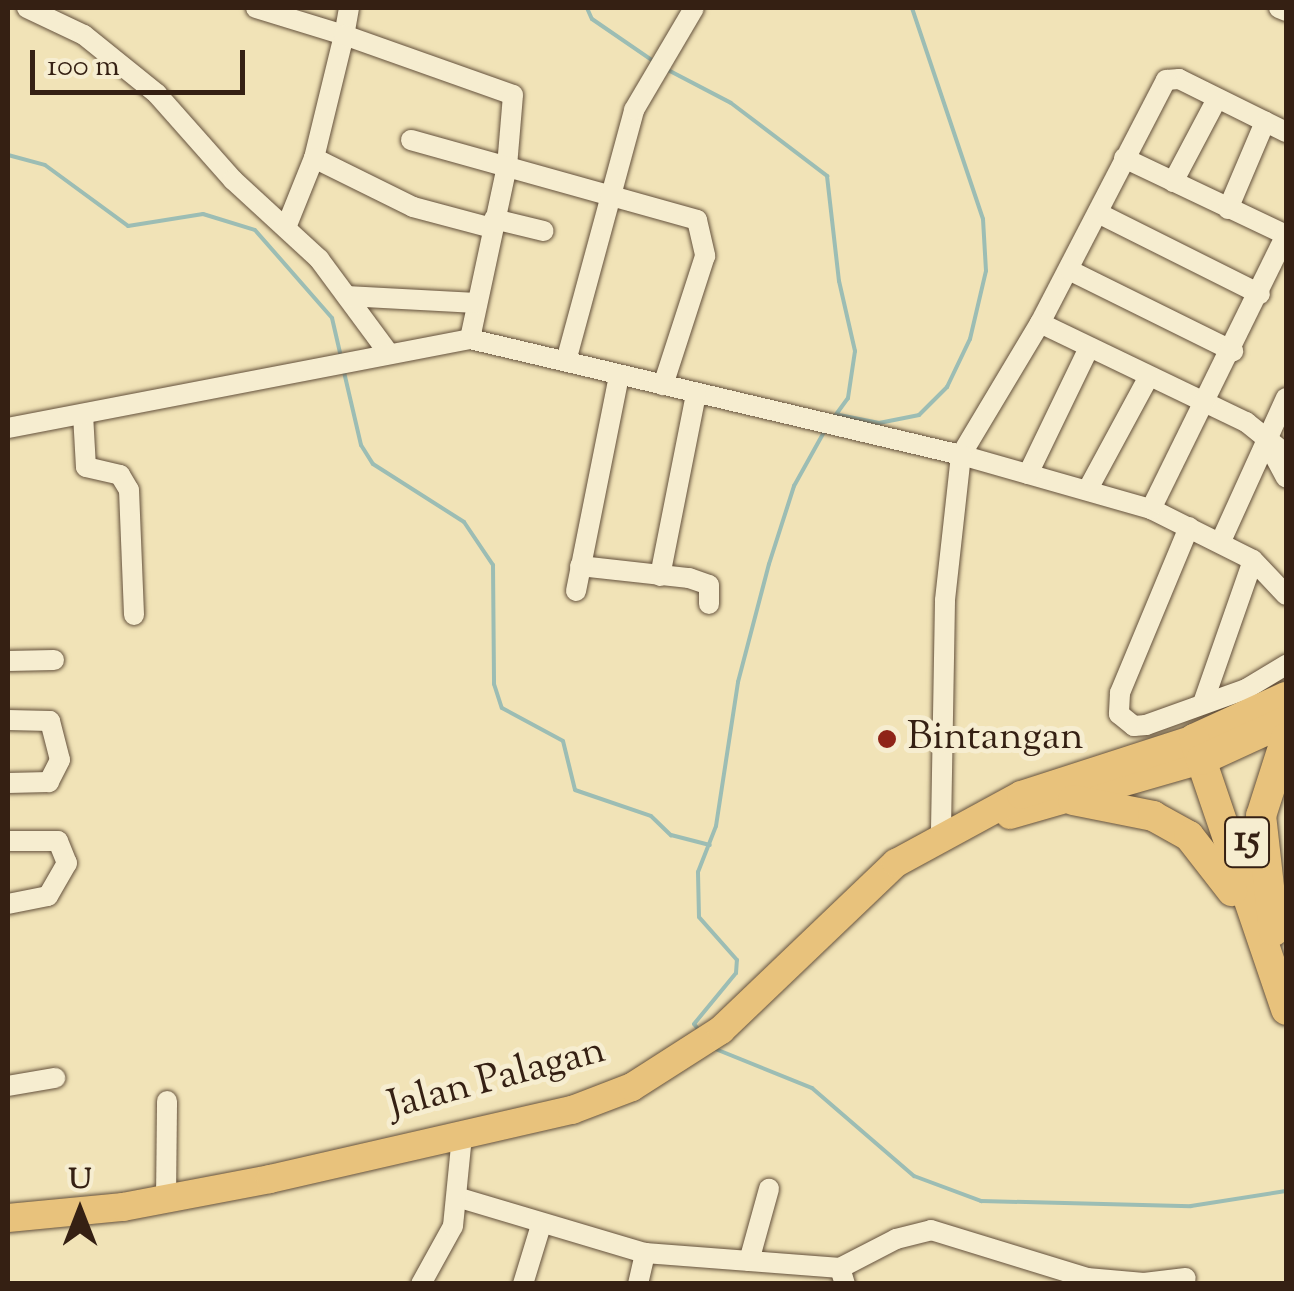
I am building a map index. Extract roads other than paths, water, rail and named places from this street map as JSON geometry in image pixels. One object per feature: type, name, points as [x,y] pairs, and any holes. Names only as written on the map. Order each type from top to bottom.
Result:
[{"type":"highway","name":"Jalan Palagan","points":[[1206,738],[1286,697]]},
{"type":"highway","name":"Jalan Palagan","points":[[1206,738],[1286,721]]},
{"type":"highway","name":"15","points":[[1206,738],[1266,931],[1286,1010]]},
{"type":"highway","name":"15","points":[[1286,738],[1270,773],[1261,816],[1266,931],[1286,971]]},
{"type":"highway","points":[[1072,800],[1154,816],[1189,836],[1218,867],[1266,931]]},
{"type":"main road","name":"Jalan Palagan","points":[[978,819],[1072,800],[1206,738]]},
{"type":"main road","name":"Jalan Palagan","points":[[8,1218],[166,1200],[572,1110],[685,1056],[721,1030],[848,902],[942,837],[1021,795],[1206,738]]},
{"type":"street","points":[[29,8],[126,66],[233,180],[287,225],[347,296],[386,351]]},
{"type":"street","points":[[256,8],[513,95],[507,166],[470,339]]},
{"type":"street","points":[[287,225],[314,158],[349,8]]},
{"type":"street","points":[[566,361],[611,192],[656,64],[694,8]]},
{"type":"street","points":[[942,837],[946,601],[961,456],[1070,271],[1166,80],[1180,79],[1286,132]]},
{"type":"street","points":[[1173,182],[1216,99]]},
{"type":"street","points":[[1228,209],[1264,122]]},
{"type":"street","points":[[411,140],[682,212],[704,233],[705,256],[664,384]]},
{"type":"street","points":[[314,158],[413,207],[544,231]]},
{"type":"street","points":[[1124,158],[1286,235],[1233,351],[1151,510]]},
{"type":"street","points":[[1098,213],[1260,294]]},
{"type":"street","points":[[1070,271],[1233,351]]},
{"type":"street","points":[[347,296],[476,303]]},
{"type":"street","points":[[1040,323],[1246,422],[1286,454]]},
{"type":"street","points":[[8,428],[386,351],[470,339],[1088,490],[1151,510],[1221,541],[1254,560],[1286,595]]},
{"type":"street","points":[[1028,474],[1089,348]]},
{"type":"street","points":[[576,592],[620,374]]},
{"type":"street","points":[[1088,490],[1149,376]]},
{"type":"street","points":[[660,576],[696,394]]},
{"type":"street","points":[[1221,541],[1286,398]]},
{"type":"street","points":[[84,414],[86,467],[120,475],[129,490],[134,615]]},
{"type":"street","points":[[1266,440],[1286,476]]},
{"type":"street","points":[[1189,527],[1118,705],[1134,726],[1206,738]]},
{"type":"street","points":[[1206,738],[1254,560]]},
{"type":"street","points":[[580,566],[709,585],[709,604]]},
{"type":"street","points":[[8,661],[54,660]]},
{"type":"street","points":[[1206,738],[1246,689],[1286,665]]},
{"type":"street","points":[[8,720],[50,721],[58,745],[56,776],[49,782],[8,783]]},
{"type":"street","points":[[8,841],[58,840],[66,863],[48,896],[8,904]]},
{"type":"street","points":[[8,1086],[55,1078]]},
{"type":"street","points":[[166,1200],[168,1101]]},
{"type":"street","points":[[421,1284],[446,1242],[460,1198],[462,1136]]},
{"type":"street","points":[[748,1261],[769,1189]]},
{"type":"street","points":[[460,1198],[540,1225],[645,1253],[748,1261],[842,1276],[896,1239],[931,1230],[1087,1278],[1144,1283],[1186,1278]]},
{"type":"street","points":[[523,1284],[540,1225]]},
{"type":"street","points":[[638,1284],[645,1253]]},
{"type":"waterway","points":[[587,8],[592,19],[656,63]]},
{"type":"waterway","points":[[839,415],[879,423],[919,415],[947,387],[970,339],[986,271],[983,219],[912,8]]},
{"type":"waterway","points":[[668,70],[731,103],[827,176],[839,281],[855,351],[848,398],[835,416]]},
{"type":"waterway","points":[[8,155],[45,165],[128,226],[203,214],[255,230],[332,318],[341,357]]},
{"type":"waterway","points":[[344,372],[361,445],[373,464],[464,522],[493,565],[494,684],[502,708],[563,741],[575,790],[651,816],[671,835],[710,845]]},
{"type":"waterway","points":[[698,1029],[694,1024],[736,973],[737,960],[699,917],[698,872],[716,826],[738,682],[794,486],[824,432]]},
{"type":"waterway","points":[[713,1048],[812,1088],[914,1176],[981,1201],[1191,1206],[1286,1191]]},
{"type":"place","name":"Bintangan","points":[[887,739]]}]
